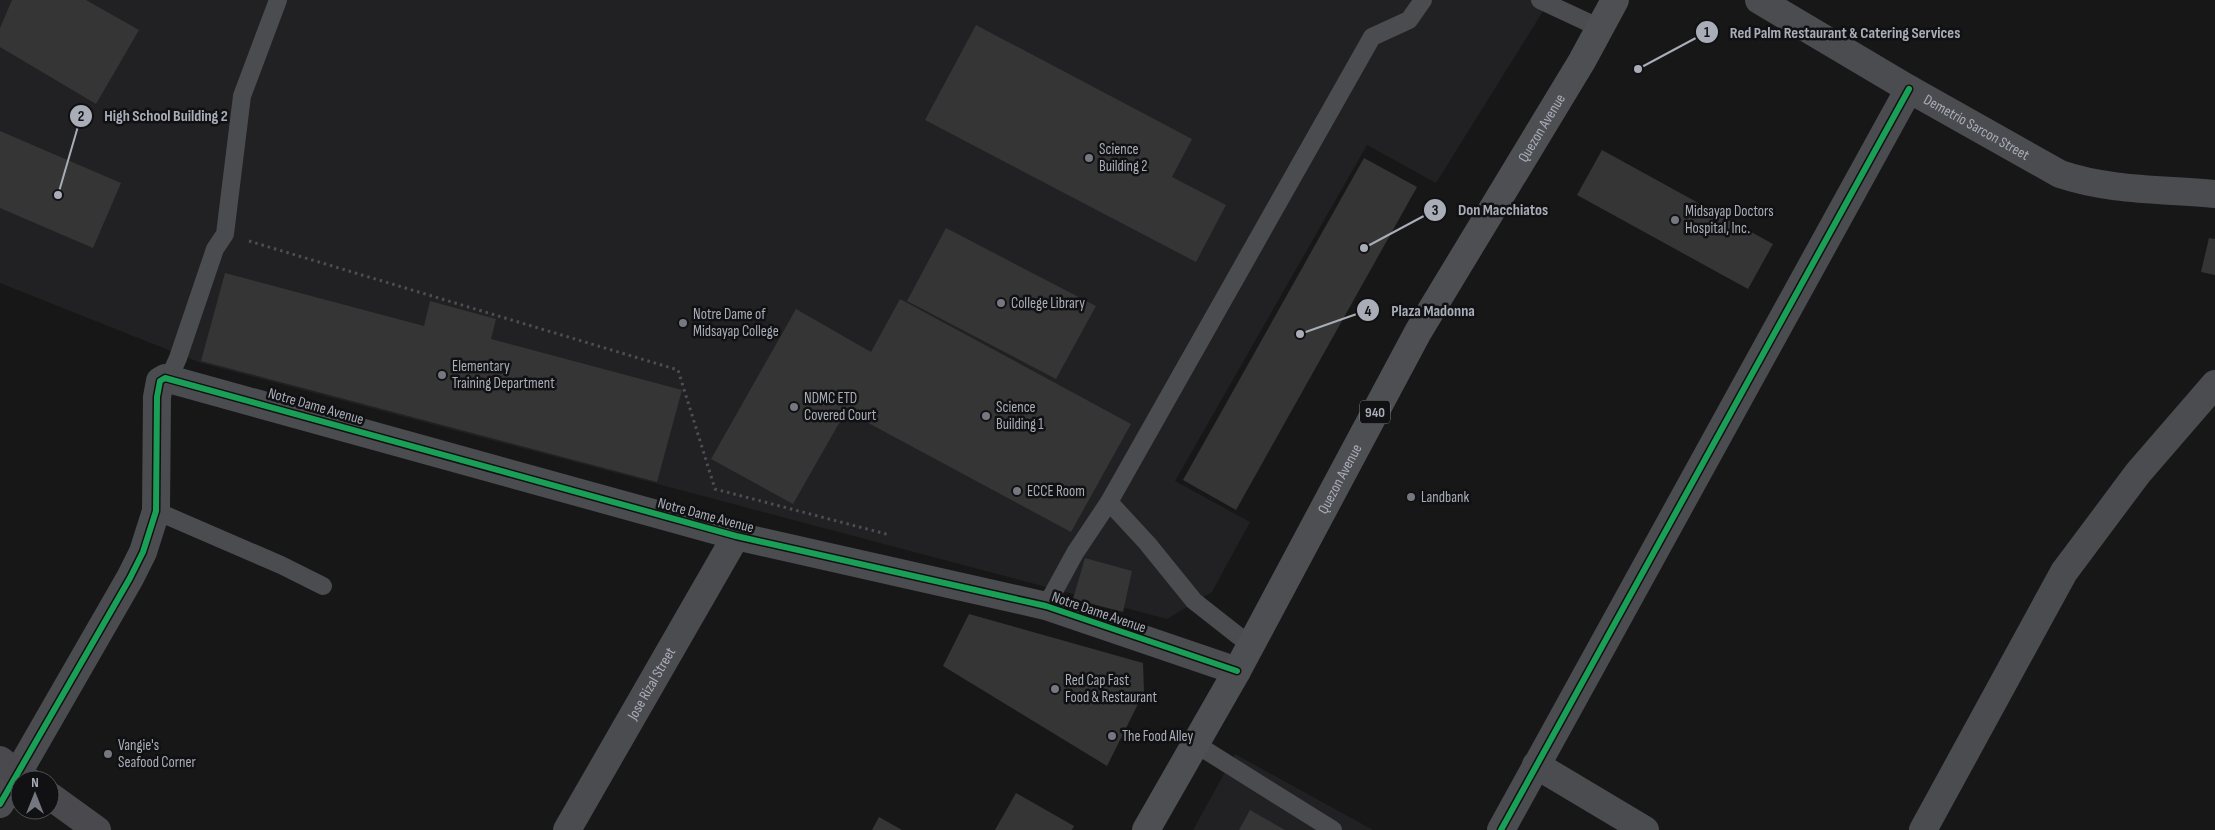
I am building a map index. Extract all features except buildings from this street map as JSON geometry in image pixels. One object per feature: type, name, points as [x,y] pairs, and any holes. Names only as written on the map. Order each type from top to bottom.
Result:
[{"type":"main road","name":"Quezon Avenue","points":[[1146,830],[1194,743],[1237,671],[1418,332],[1582,61],[1615,0]]},
{"type":"street","name":"Demetrio Sarcon Street","points":[[1759,0],[1909,89],[2060,174],[2109,186],[2215,194]]},
{"type":"street","points":[[1501,830],[1909,89]]},
{"type":"street","points":[[16,770],[130,578],[143,552],[156,511],[157,397],[160,381],[169,378]]},
{"type":"street","name":"Notre Dame Avenue","points":[[169,378],[736,536],[1046,606],[1237,671]]},
{"type":"street","points":[[1924,830],[2064,572],[2138,473],[2215,384]]},
{"type":"street","name":"Jose Rizal Street","points":[[567,830],[736,536]]},
{"type":"street","points":[[1536,765],[1645,830]]},
{"type":"street","points":[[0,804],[10,782]]},
{"type":"street","points":[[60,803],[97,830]]},
{"type":"lane","points":[[169,378],[178,358],[215,249],[224,234],[242,96],[278,0]]},
{"type":"lane","points":[[1046,606],[1075,553],[1110,502],[1372,37],[1409,20],[1423,0]]},
{"type":"lane","points":[[1540,0],[1600,28]]},
{"type":"lane","points":[[1110,502],[1147,543],[1194,601],[1250,645]]},
{"type":"lane","points":[[156,511],[281,564],[323,586]]},
{"type":"lane","points":[[1194,743],[1332,830]]},
{"type":"path","points":[[224,234],[678,370],[714,490],[895,537]]},
{"type":"shaded area","name":"Notre Dame of Midsayap College","points":[[0,0],[1550,0],[1436,183],[1367,145],[1175,481],[1250,522],[1212,592],[1167,619],[201,363],[0,283]]},
{"type":"shaded area","points":[[1235,754],[1373,830],[1193,830]]},
{"type":"cycle path","points":[[1501,830],[1909,89]]},
{"type":"cycle path","points":[[0,804],[130,578],[143,552],[156,511],[157,397],[160,381],[165,378],[736,536],[1046,606],[1237,671]]},
{"type":"place","name":"Red Palm Restaurant & Catering Services","points":[[1638,69]]},
{"type":"place","name":"Science Building 2","points":[[1089,158]]},
{"type":"place","name":"High School Building 2","points":[[58,195]]},
{"type":"place","name":"Midsayap Doctors Hospital, Inc.","points":[[1675,220]]},
{"type":"place","name":"Don Macchiatos","points":[[1364,248]]},
{"type":"place","name":"College Library","points":[[1001,303]]},
{"type":"place","name":"Notre Dame of Midsayap College","points":[[683,323]]},
{"type":"place","name":"Plaza Madonna","points":[[1300,334]]},
{"type":"place","name":"Elementary Training Department","points":[[442,375]]},
{"type":"place","name":"NDMC ETD Covered Court","points":[[794,407]]},
{"type":"place","name":"Science Building 1","points":[[986,416]]},
{"type":"place","name":"ECCE Room","points":[[1017,491]]},
{"type":"place","name":"Landbank","points":[[1411,497]]},
{"type":"place","name":"Red Cap Fast Food & Restaurant","points":[[1055,689]]},
{"type":"place","name":"The Food Alley","points":[[1112,736]]},
{"type":"place","name":"Vangie's Seafood Corner","points":[[108,754]]}]
